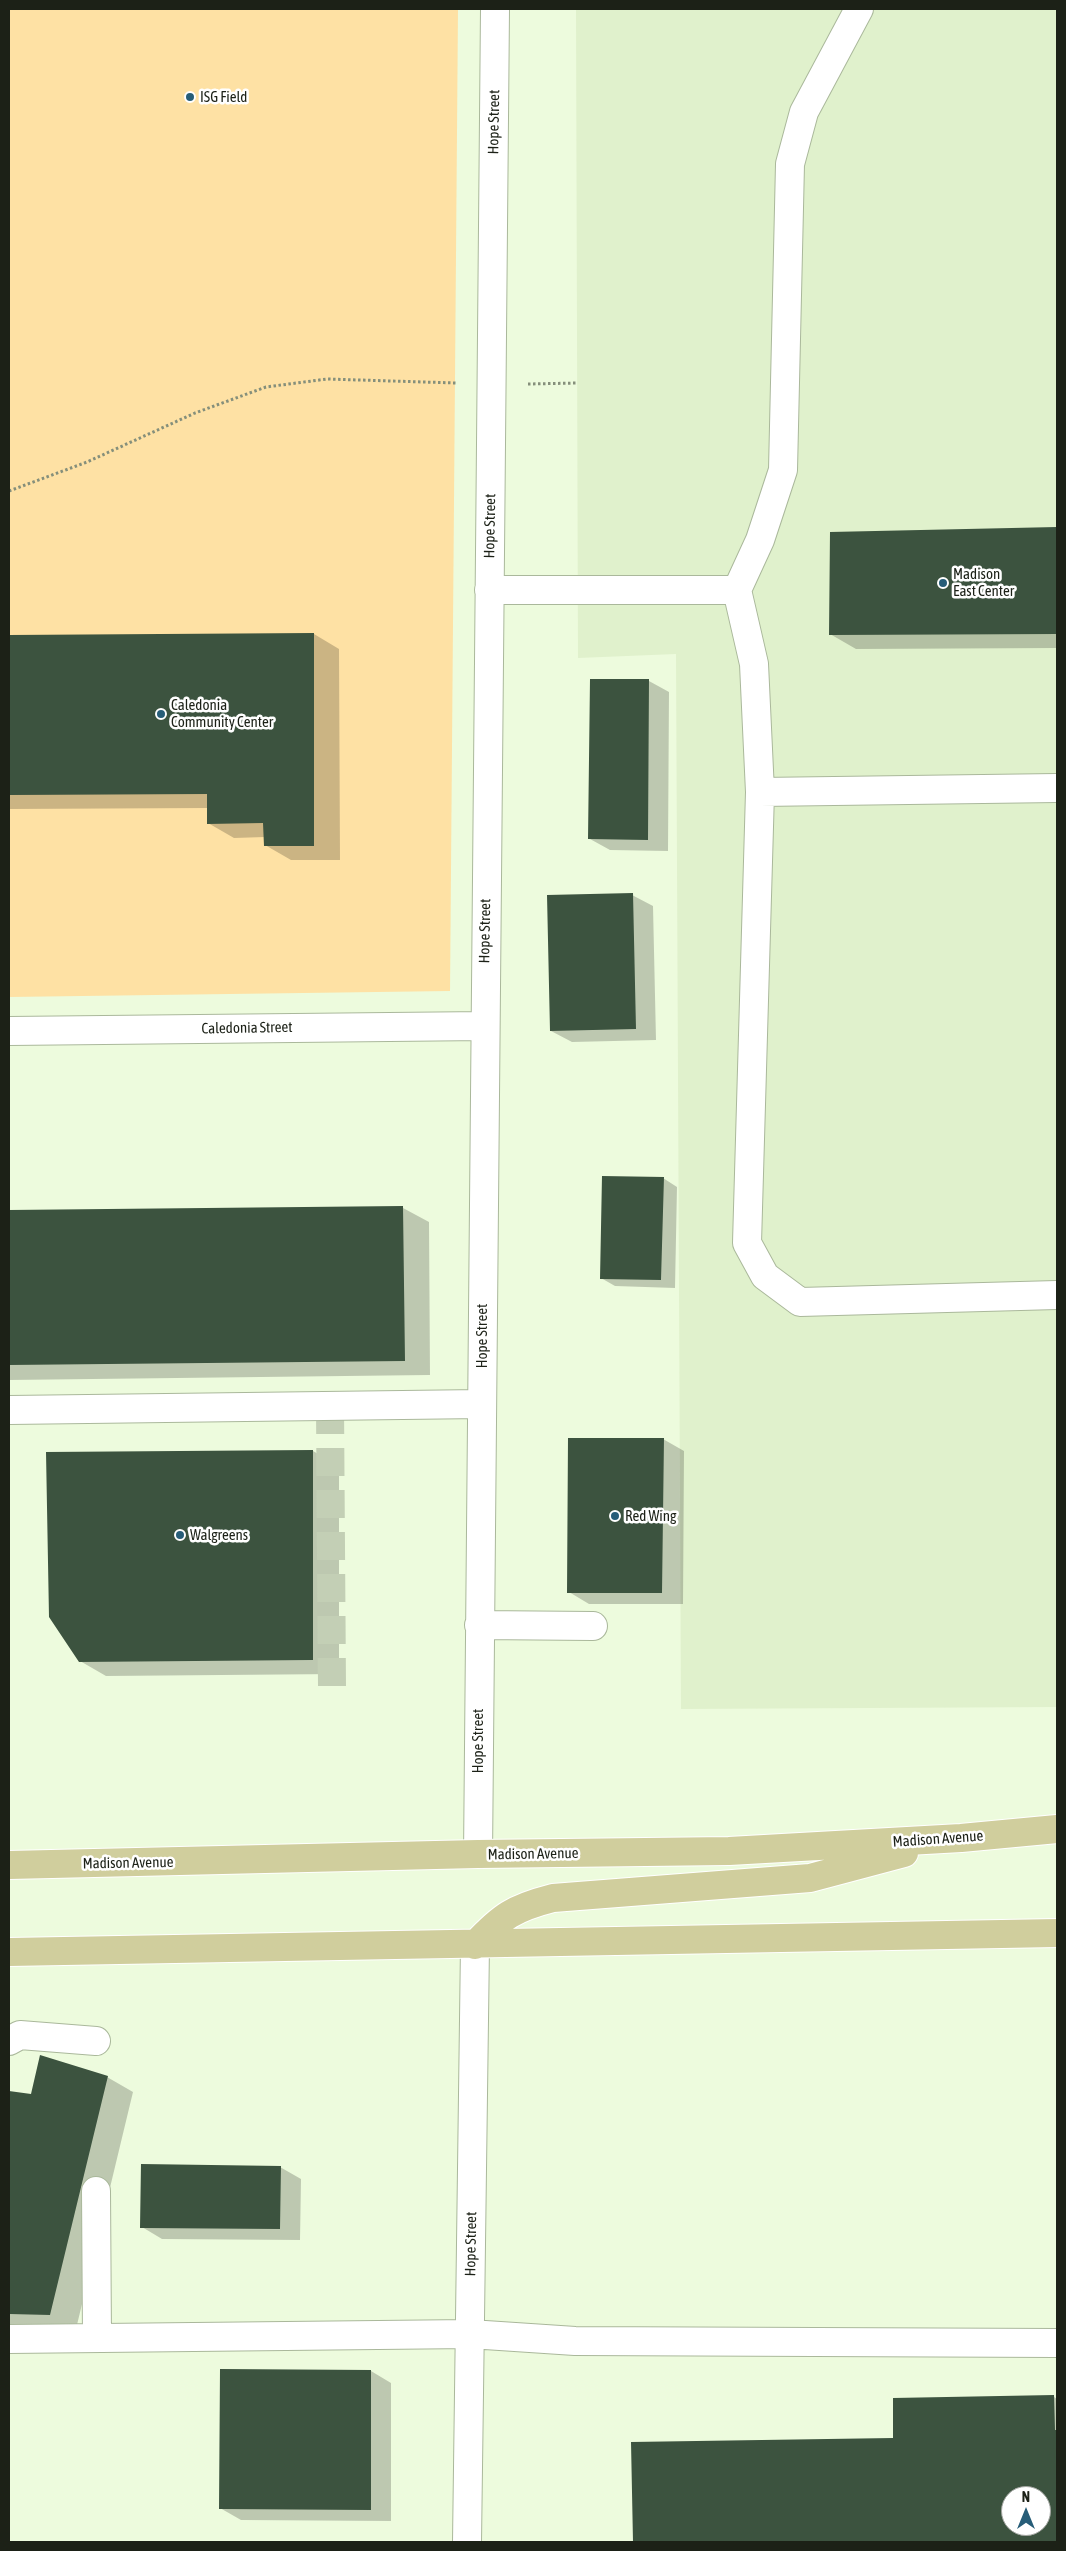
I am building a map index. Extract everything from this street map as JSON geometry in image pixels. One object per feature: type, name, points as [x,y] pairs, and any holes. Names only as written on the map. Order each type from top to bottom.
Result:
[{"type":"main road","name":"Madison Avenue","points":[[9,1865],[478,1854],[729,1851],[962,1838],[1057,1829]]},
{"type":"main road","points":[[475,1945],[496,1922],[523,1905],[553,1898],[810,1878],[962,1838]]},
{"type":"main road","points":[[886,1935],[1057,1919]]},
{"type":"main road","points":[[9,1952],[1057,1933]]},
{"type":"street","name":"Hope Street","points":[[478,1854],[484,1026],[495,9]]},
{"type":"street","points":[[859,9],[804,112],[790,164],[783,470],[760,540],[737,590],[754,664],[760,792],[747,1243],[765,1276],[800,1302],[1057,1295]]},
{"type":"street","points":[[489,590],[737,590]]},
{"type":"street","points":[[760,792],[1057,788]]},
{"type":"street","name":"Caledonia Street","points":[[9,1031],[484,1026]]},
{"type":"street","points":[[9,1410],[481,1404]]},
{"type":"street","points":[[479,1625],[593,1626]]},
{"type":"street","name":"Hope Street","points":[[468,2542],[475,1945]]},
{"type":"street","points":[[9,2041],[20,2035],[96,2041]]},
{"type":"street","points":[[96,2191],[97,2338]]},
{"type":"street","points":[[9,2339],[470,2334],[575,2341],[1057,2343]]},
{"type":"path","points":[[9,491],[87,462],[195,413],[266,387],[327,378],[491,385],[577,383]]},
{"type":"shaded area","name":"ISG Field","points":[[9,9],[458,9],[450,991],[9,997]]},
{"type":"shaded area","points":[[576,9],[1057,9],[1057,1707],[681,1709],[676,654],[578,658]]},
{"type":"building","name":"Madison East Center","points":[[1057,527],[1057,634],[829,635],[830,532]]},
{"type":"building","name":"Caledonia Community Center","points":[[314,633],[314,846],[264,846],[263,823],[207,824],[207,794],[9,795],[9,635]]},
{"type":"building","points":[[590,679],[649,679],[648,840],[588,839]]},
{"type":"building","points":[[633,893],[636,1029],[550,1031],[547,895]]},
{"type":"building","points":[[602,1176],[664,1177],[661,1280],[600,1279]]},
{"type":"building","points":[[403,1206],[405,1361],[9,1365],[9,1210]]},
{"type":"building","name":"Red Wing","points":[[568,1438],[664,1438],[662,1593],[567,1593]]},
{"type":"building","name":"Walgreens","points":[[313,1450],[313,1660],[79,1662],[49,1617],[46,1452]]},
{"type":"building","points":[[40,2055],[108,2076],[50,2315],[9,2314],[9,2091],[31,2094]]},
{"type":"building","points":[[141,2164],[281,2166],[280,2229],[140,2228]]},
{"type":"building","points":[[220,2369],[371,2370],[371,2510],[219,2509]]},
{"type":"building","points":[[1054,2395],[1055,2430],[1057,2430],[1057,2542],[633,2542],[631,2442],[893,2438],[893,2398]]},
{"type":"tunnel","points":[[330,1406],[332,1686]]},
{"type":"place","name":"ISG Field","points":[[190,97]]},
{"type":"place","name":"Madison East Center","points":[[943,583]]},
{"type":"place","name":"Caledonia Community Center","points":[[161,714]]},
{"type":"place","name":"Red Wing","points":[[615,1516]]},
{"type":"place","name":"Walgreens","points":[[180,1535]]}]
